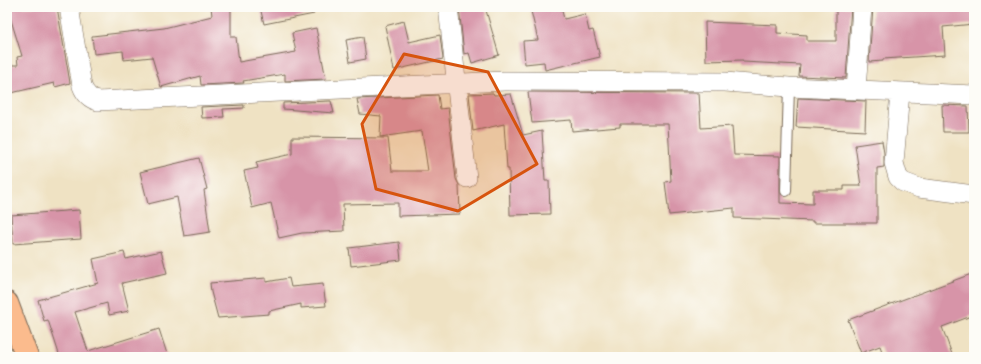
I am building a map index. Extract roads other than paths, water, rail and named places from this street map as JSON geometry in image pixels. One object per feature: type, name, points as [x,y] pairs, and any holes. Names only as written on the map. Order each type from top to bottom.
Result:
[{"type":"highway","points":[[7,303],[27,357]]},
{"type":"street","points":[[69,7],[82,86],[84,92],[89,97],[98,101],[504,82],[725,82],[789,87],[974,95]]},
{"type":"street","points":[[448,7],[458,83],[467,178]]},
{"type":"street","points":[[856,90],[862,7]]},
{"type":"street","points":[[900,92],[894,163],[898,177],[904,182],[918,188],[974,195]]},
{"type":"lane","points":[[786,191],[789,87]]}]
